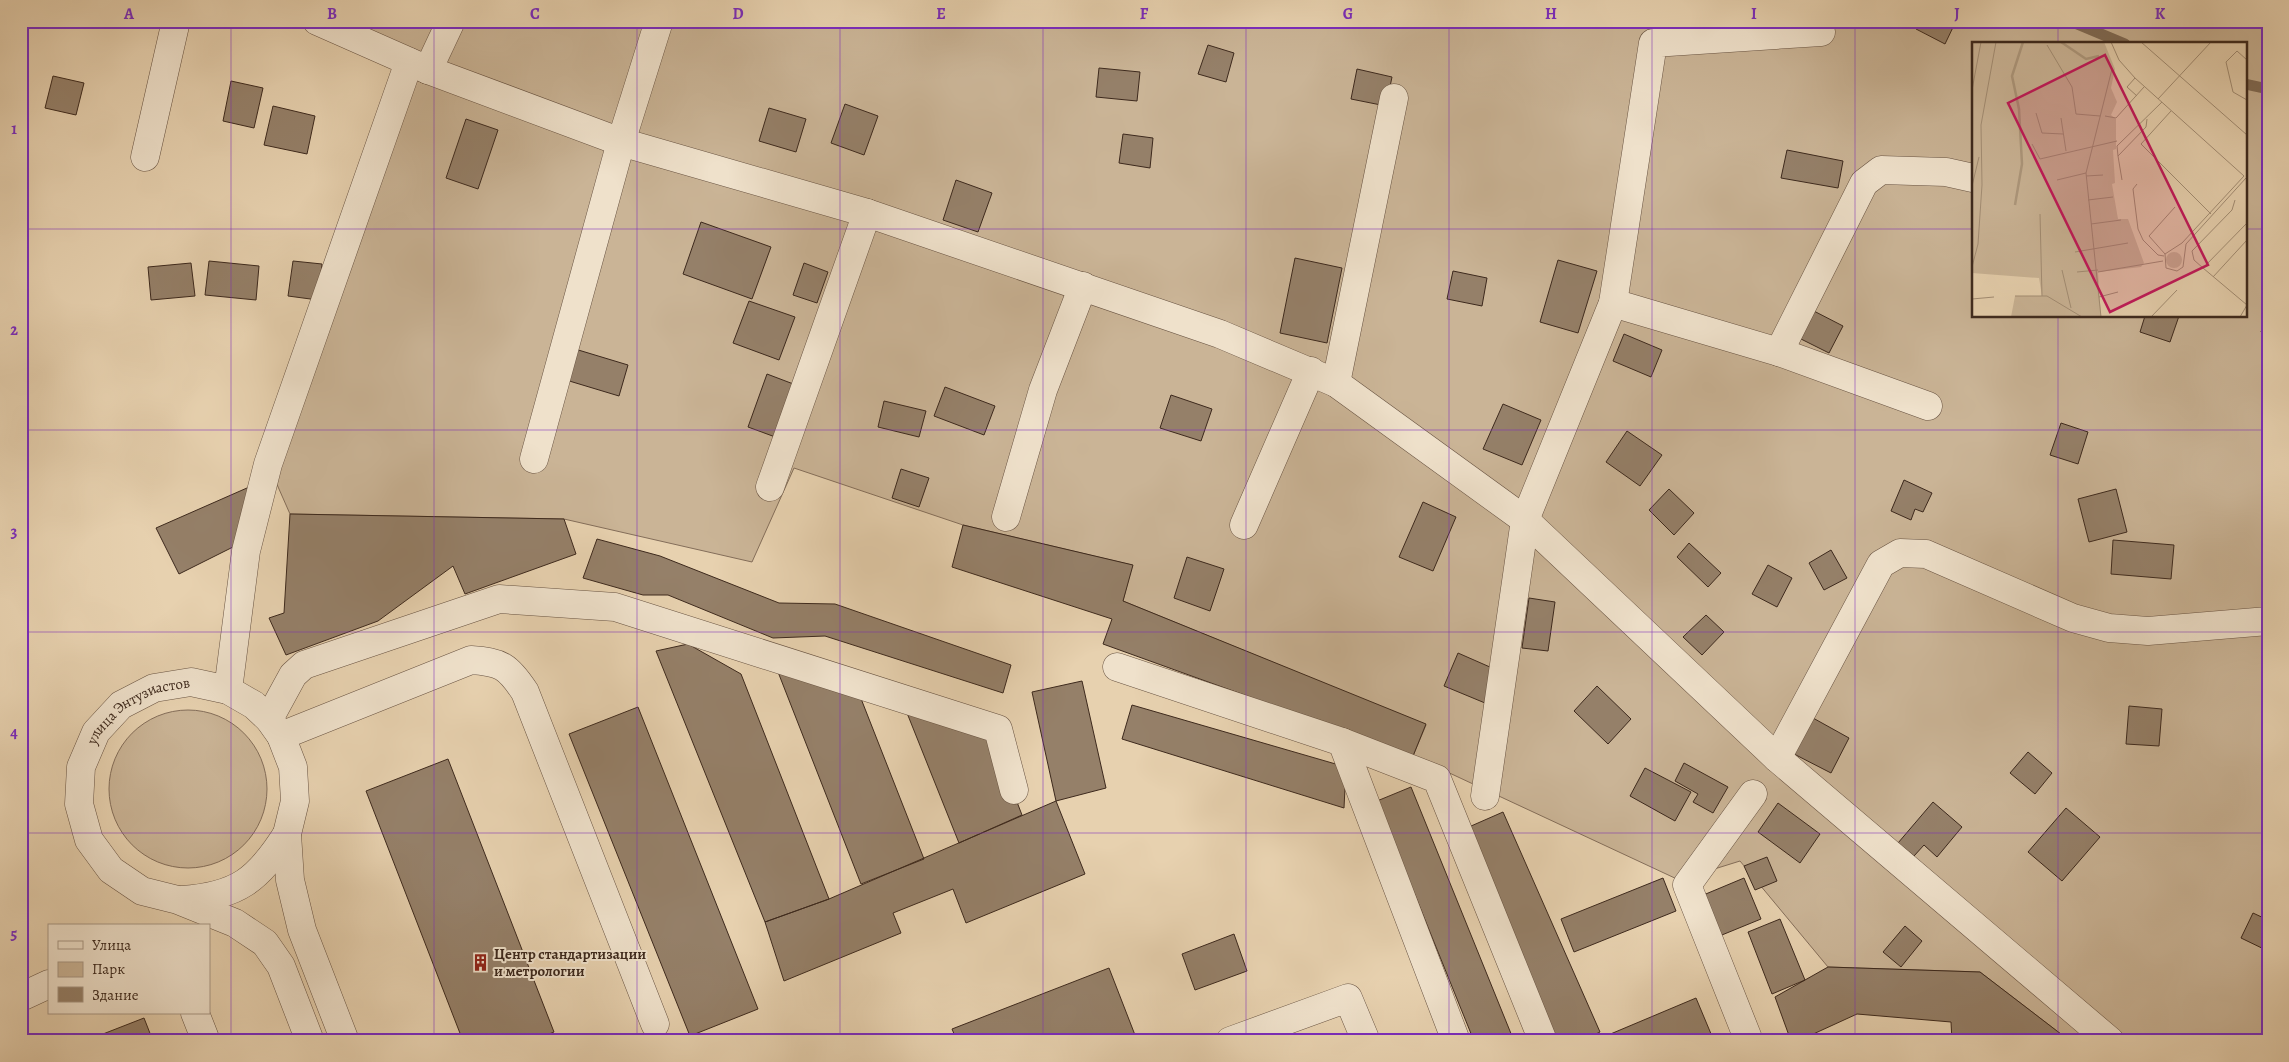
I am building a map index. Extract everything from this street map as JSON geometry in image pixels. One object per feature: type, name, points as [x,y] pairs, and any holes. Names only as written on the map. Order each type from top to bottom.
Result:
[{"type":"street","points":[[145,157],[176,21]]},
{"type":"street","points":[[317,21],[418,66],[621,142],[867,213],[1220,334],[1336,383],[1525,520],[1777,758],[2110,1041]]},
{"type":"street","points":[[228,690],[246,551],[268,464],[418,66],[451,21]]},
{"type":"street","points":[[534,459],[621,142],[659,21]]},
{"type":"street","points":[[1485,796],[1525,520],[1613,303],[1653,43],[1821,32]]},
{"type":"street","points":[[1336,383],[1394,98]]},
{"type":"street","points":[[1779,352],[1864,183],[1881,170],[1946,172],[1972,178]]},
{"type":"street","points":[[770,487],[867,213]]},
{"type":"street","points":[[1006,517],[1043,390],[1083,286]]},
{"type":"street","points":[[1613,303],[1779,352],[1928,406]]},
{"type":"street","points":[[1244,525],[1311,371]]},
{"type":"street","points":[[1777,758],[1881,564],[1900,553],[1926,554],[2073,618],[2109,628],[2148,631],[2268,622]]},
{"type":"street","points":[[275,728],[293,675],[304,665],[499,599],[616,607],[998,729],[1014,790]]},
{"type":"street","points":[[275,728],[471,660],[495,661],[512,672],[525,692],[655,1024]]},
{"type":"street","points":[[1117,667],[1342,742],[1437,779],[1543,1041]]},
{"type":"street","name":"улица Энтузиастов","points":[[310,1041],[281,966],[265,943],[236,923],[178,900],[142,891],[111,870],[89,840],[79,804],[81,767],[96,732],[121,705],[154,688],[191,682],[228,690],[254,705],[275,728],[293,767],[295,801],[288,834],[290,880],[302,930],[345,1041]]},
{"type":"street","points":[[1342,742],[1456,1041]]},
{"type":"street","points":[[1749,1041],[1687,886],[1753,794]]},
{"type":"street","name":"улица Энтузиастов","points":[[178,900],[212,898],[244,885],[269,863],[288,834]]},
{"type":"street","points":[[21,997],[48,984]]},
{"type":"street","points":[[1230,1041],[1348,998],[1366,1041]]},
{"type":"street","points":[[196,1014],[206,1041]]},
{"type":"green space","points":[[317,21],[2268,21],[2268,1041],[2070,1041],[1980,972],[1828,967],[1740,861],[1679,880],[1413,756],[1426,725],[1123,601],[1132,565],[963,525],[794,468],[752,562],[564,519],[290,514],[268,464],[409,62]]},
{"type":"green space","points":[[196,710],[211,713],[225,719],[244,733],[254,745],[264,766],[267,789],[264,812],[254,833],[244,845],[232,855],[211,865],[196,868],[180,868],[165,865],[144,855],[122,833],[110,804],[109,781],[112,766],[122,745],[144,723],[173,711]]},
{"type":"building","points":[[1920,21],[1956,21],[1945,44],[1916,29]]},
{"type":"building","points":[[1208,45],[1234,53],[1226,82],[1198,74]]},
{"type":"building","points":[[1099,68],[1140,72],[1137,101],[1096,97]]},
{"type":"building","points":[[1357,69],[1392,77],[1386,106],[1351,99]]},
{"type":"building","points":[[53,76],[84,83],[76,115],[45,108]]},
{"type":"building","points":[[231,81],[263,88],[254,128],[223,121]]},
{"type":"building","points":[[845,104],[878,116],[864,155],[831,143]]},
{"type":"building","points":[[273,106],[315,116],[307,154],[264,145]]},
{"type":"building","points":[[769,108],[806,119],[796,152],[759,141]]},
{"type":"building","points":[[466,119],[498,130],[478,189],[446,178]]},
{"type":"building","points":[[1123,134],[1153,138],[1150,168],[1119,163]]},
{"type":"building","points":[[1787,150],[1843,161],[1838,188],[1781,178]]},
{"type":"building","points":[[956,180],[992,193],[978,232],[943,220]]},
{"type":"building","points":[[701,222],[771,247],[752,299],[683,274]]},
{"type":"building","points":[[1295,258],[1342,268],[1327,343],[1280,333]]},
{"type":"building","points":[[1558,260],[1597,271],[1578,333],[1540,322]]},
{"type":"building","points":[[209,261],[259,266],[256,300],[205,295]]},
{"type":"building","points":[[293,261],[322,264],[318,300],[288,296]]},
{"type":"building","points":[[191,263],[195,296],[151,300],[148,267]]},
{"type":"building","points":[[804,263],[828,272],[817,303],[793,295]]},
{"type":"building","points":[[1453,271],[1487,278],[1482,306],[1447,299]]},
{"type":"building","points":[[749,301],[795,317],[779,360],[733,343]]},
{"type":"building","points":[[1808,308],[1843,326],[1829,353],[1795,336]]},
{"type":"building","points":[[2268,310],[2268,334],[2261,332]]},
{"type":"building","points":[[2144,318],[2178,318],[2170,342],[2140,332]]},
{"type":"building","points":[[1624,334],[1662,350],[1651,377],[1613,361]]},
{"type":"building","points":[[575,349],[628,365],[619,396],[566,380]]},
{"type":"building","points":[[767,374],[796,385],[778,438],[748,427]]},
{"type":"building","points":[[945,387],[995,406],[984,435],[934,416]]},
{"type":"building","points":[[1171,395],[1212,409],[1201,441],[1160,428]]},
{"type":"building","points":[[884,401],[926,411],[919,437],[878,427]]},
{"type":"building","points":[[1503,404],[1541,420],[1522,465],[1483,449]]},
{"type":"building","points":[[2061,423],[2088,432],[2078,464],[2050,455]]},
{"type":"building","points":[[1627,431],[1662,455],[1640,486],[1606,462]]},
{"type":"building","points":[[901,469],[929,478],[919,507],[892,498]]},
{"type":"building","points":[[1904,480],[1932,493],[1923,512],[1915,509],[1911,520],[1891,511]]},
{"type":"building","points":[[256,484],[241,543],[179,574],[156,528]]},
{"type":"building","points":[[1669,489],[1694,513],[1674,535],[1649,510]]},
{"type":"building","points":[[2116,489],[2127,532],[2089,542],[2078,499]]},
{"type":"building","points":[[1423,502],[1456,517],[1433,571],[1399,557]]},
{"type":"building","points":[[290,514],[564,519],[576,554],[465,594],[453,566],[378,621],[286,655],[269,618],[284,613]]},
{"type":"building","points":[[963,525],[1133,565],[1123,601],[1426,724],[1413,756],[1103,644],[1112,619],[952,567]]},
{"type":"building","points":[[597,539],[660,556],[779,603],[835,604],[1011,665],[1003,693],[825,636],[773,638],[668,595],[643,595],[583,578]]},
{"type":"building","points":[[2113,540],[2174,545],[2171,579],[2111,574]]},
{"type":"building","points":[[1689,543],[1721,573],[1708,587],[1677,557]]},
{"type":"building","points":[[1831,550],[1847,578],[1824,590],[1809,563]]},
{"type":"building","points":[[1187,557],[1224,569],[1210,611],[1174,598]]},
{"type":"building","points":[[1768,565],[1792,578],[1777,607],[1752,594]]},
{"type":"building","points":[[1529,598],[1555,602],[1548,651],[1522,648]]},
{"type":"building","points":[[1706,615],[1724,632],[1702,655],[1683,637]]},
{"type":"building","points":[[688,644],[741,674],[829,899],[765,922],[656,651]]},
{"type":"building","points":[[1458,653],[1499,671],[1485,703],[1444,686]]},
{"type":"building","points":[[778,672],[858,691],[924,859],[861,884]]},
{"type":"building","points":[[1082,681],[1106,788],[1056,801],[1032,692]]},
{"type":"building","points":[[1597,686],[1631,719],[1608,744],[1574,711]]},
{"type":"building","points":[[1132,705],[1346,767],[1344,808],[1122,739]]},
{"type":"building","points":[[2129,706],[2162,709],[2159,746],[2126,744]]},
{"type":"building","points":[[638,707],[758,1009],[690,1036],[569,734]]},
{"type":"building","points":[[907,713],[993,740],[1022,815],[959,843]]},
{"type":"building","points":[[1813,718],[1849,738],[1831,773],[1794,754]]},
{"type":"building","points":[[2028,752],[2052,773],[2035,794],[2010,773]]},
{"type":"building","name":"Центр стандартизации и метрологии","points":[[448,759],[554,1032],[531,1041],[463,1041],[366,791]]},
{"type":"building","points":[[1684,763],[1728,787],[1713,813],[1693,802],[1698,794],[1675,781]]},
{"type":"building","points":[[1645,768],[1691,792],[1675,821],[1630,796]]},
{"type":"building","points":[[1411,787],[1514,1041],[1474,1041],[1377,801]]},
{"type":"building","points":[[1056,801],[1085,874],[966,923],[953,889],[893,913],[901,933],[784,981],[765,922],[829,899]]},
{"type":"building","points":[[1933,802],[1962,827],[1937,857],[1924,845],[1914,856],[1898,843]]},
{"type":"building","points":[[1778,803],[1820,834],[1800,863],[1758,832]]},
{"type":"building","points":[[2066,808],[2100,837],[2062,881],[2028,852]]},
{"type":"building","points":[[1503,812],[1600,1032],[1581,1041],[1555,1041],[1462,830]]},
{"type":"building","points":[[1767,857],[1777,881],[1755,890],[1744,866]]},
{"type":"building","points":[[1663,878],[1676,911],[1574,952],[1561,919]]},
{"type":"building","points":[[1744,878],[1761,919],[1717,937],[1701,896]]},
{"type":"building","points":[[2253,913],[2268,920],[2268,951],[2241,938]]},
{"type":"building","points":[[1780,919],[1805,980],[1772,994],[1748,932]]},
{"type":"building","points":[[1905,926],[1922,941],[1901,967],[1883,952]]},
{"type":"building","points":[[1234,934],[1247,971],[1195,990],[1182,954]]},
{"type":"building","points":[[1828,967],[1980,972],[2070,1041],[1952,1041],[1951,1022],[1857,1014],[1798,1041],[1791,1041],[1775,997]]},
{"type":"building","points":[[1109,968],[1135,1035],[1121,1041],[957,1041],[952,1029]]},
{"type":"building","points":[[1696,998],[1714,1041],[1603,1041],[1601,1038]]},
{"type":"building","points":[[144,1018],[153,1041],[85,1041]]},
{"type":"waterway","points":[[2070,21],[2120,42]]},
{"type":"waterway","points":[[2246,84],[2268,89]]},
{"type":"place","name":"Центр стандартизации и метрологии","points":[[480,963]]}]
